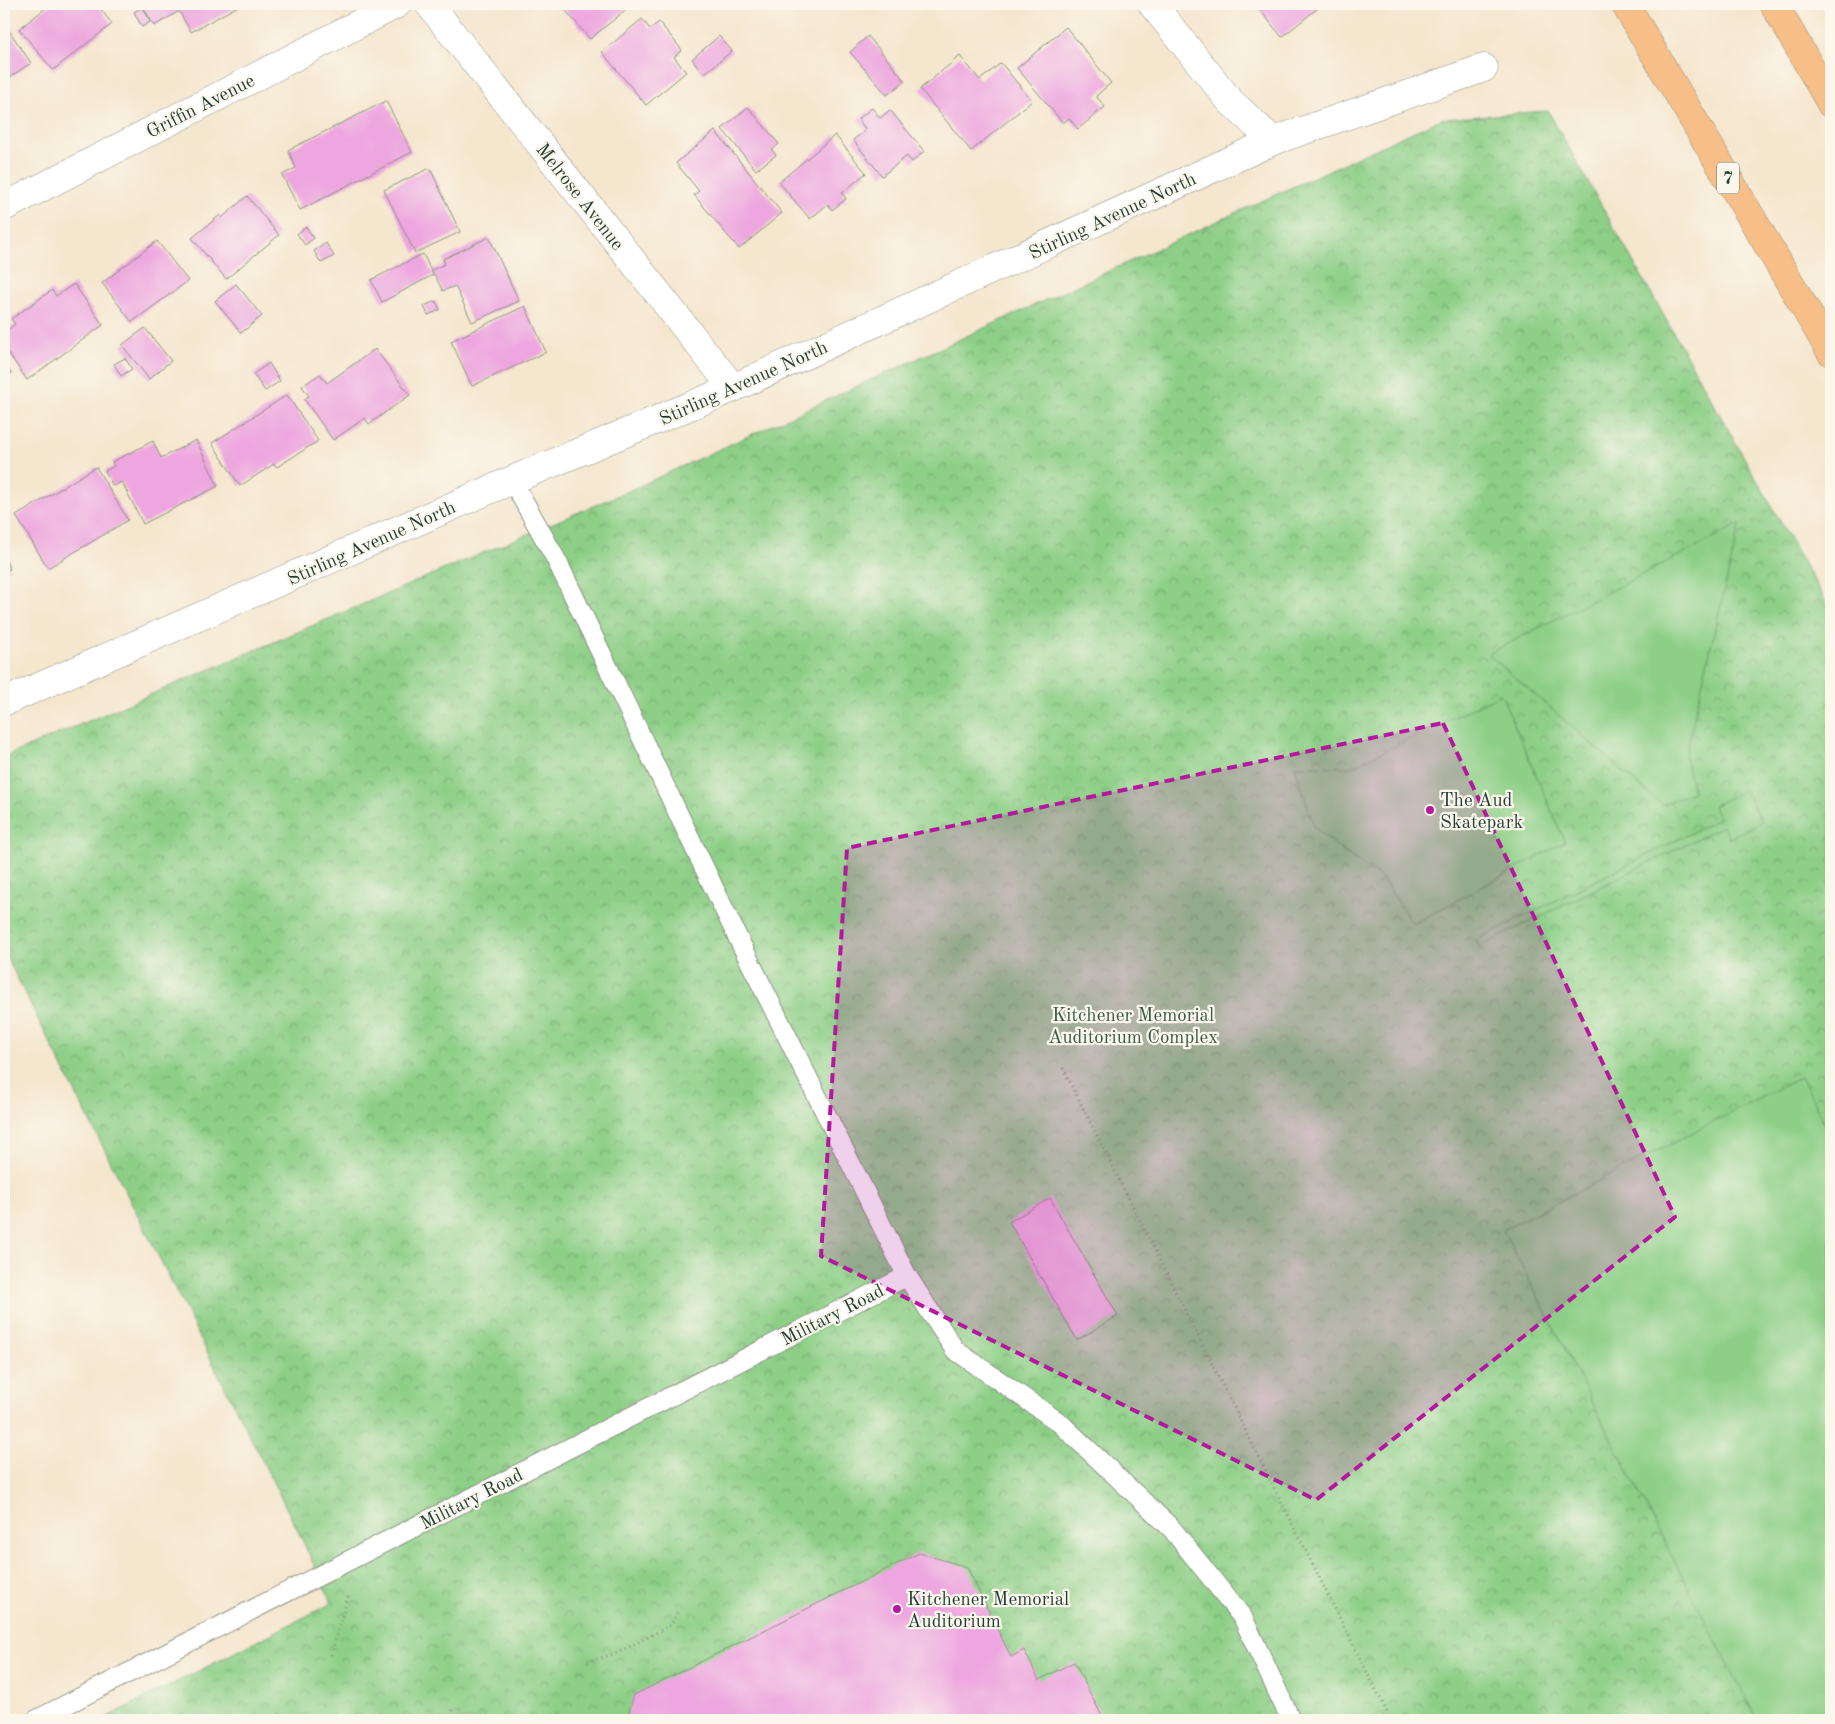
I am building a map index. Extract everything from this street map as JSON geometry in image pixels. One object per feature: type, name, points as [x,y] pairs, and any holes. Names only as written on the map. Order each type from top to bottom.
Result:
[{"type":"highway","name":"7","points":[[1625,4],[1831,352]]},
{"type":"highway","points":[[1774,4],[1831,104]]},
{"type":"street","name":"Griffin Avenue","points":[[4,207],[397,4]]},
{"type":"street","name":"Melrose Avenue","points":[[429,4],[733,388]]},
{"type":"street","points":[[1152,4],[1230,101],[1273,141]]},
{"type":"street","name":"Stirling Avenue North","points":[[4,702],[512,480],[733,388],[1273,141],[1484,68]]},
{"type":"lane","points":[[512,480],[557,560],[736,932],[906,1276],[955,1350],[1060,1423],[1172,1529],[1243,1618],[1291,1720]]},
{"type":"lane","name":"Military Road","points":[[36,1720],[906,1276]]},
{"type":"path","points":[[1063,1068],[1391,1720]]},
{"type":"path","points":[[331,1654],[349,1594],[373,1548]]},
{"type":"path","points":[[587,1662],[617,1653],[671,1625],[678,1611]]},
{"type":"path","points":[[448,1720],[453,1709]]},
{"type":"highlighted area","points":[[1443,723],[1675,1217],[1316,1500],[821,1256],[847,848]]},
{"type":"green space","name":"Kitchener Memorial Auditorium Complex","points":[[1548,111],[1831,611],[1831,1720],[102,1720],[332,1603],[296,1527],[4,952],[4,757],[626,492],[1441,119]]},
{"type":"green space","points":[[1740,524],[1685,756],[1693,792],[1662,805],[1488,654]]},
{"type":"green space","name":"The Aud Skatepark","points":[[1501,694],[1565,842],[1413,924],[1382,878],[1344,852],[1314,827],[1295,766],[1352,767]]},
{"type":"green space","points":[[1745,790],[1761,822],[1729,838],[1723,826],[1479,947],[1476,940],[1719,819],[1713,806]]},
{"type":"green space","points":[[1801,1077],[1831,1136],[1831,1715],[1820,1720],[1757,1720],[1503,1230]]},
{"type":"building","points":[[4,4],[17,4],[4,11]]},
{"type":"building","points":[[51,4],[97,4],[112,24],[53,70],[19,29]]},
{"type":"building","points":[[142,4],[174,4],[178,12],[154,26]]},
{"type":"building","points":[[175,4],[242,4],[191,32]]},
{"type":"building","points":[[560,4],[633,4],[590,39]]},
{"type":"building","points":[[1255,4],[1323,4],[1282,37]]},
{"type":"building","points":[[143,7],[150,22],[142,27],[134,12]]},
{"type":"building","points":[[642,19],[650,29],[659,22],[682,50],[674,57],[686,72],[646,105],[602,52]]},
{"type":"building","points":[[4,23],[31,63],[4,81]]},
{"type":"building","points":[[1066,27],[1111,83],[1096,96],[1105,107],[1078,129],[1069,118],[1063,123],[1017,68]]},
{"type":"building","points":[[719,36],[732,51],[704,74],[692,59]]},
{"type":"building","points":[[868,36],[905,81],[887,95],[850,52]]},
{"type":"building","points":[[960,56],[980,80],[1001,63],[1032,101],[971,151],[920,89]]},
{"type":"building","points":[[386,101],[412,152],[300,210],[282,175],[296,168],[288,150]]},
{"type":"building","points":[[748,107],[779,144],[772,150],[776,155],[756,170],[722,129]]},
{"type":"building","points":[[872,108],[880,118],[890,110],[924,151],[912,162],[907,156],[882,176],[853,140],[866,130],[858,119]]},
{"type":"building","points":[[715,131],[782,213],[739,249],[694,195],[699,191],[676,163]]},
{"type":"building","points":[[835,135],[866,173],[842,193],[846,199],[832,210],[828,204],[810,219],[779,182]]},
{"type":"building","points":[[430,168],[460,232],[415,253],[384,190]]},
{"type":"building","points":[[247,196],[279,235],[226,279],[192,238],[220,215],[222,218]]},
{"type":"building","points":[[306,227],[314,238],[305,245],[297,234]]},
{"type":"building","points":[[489,237],[519,301],[472,322],[455,286],[443,291],[432,270],[445,264],[443,259]]},
{"type":"building","points":[[157,241],[188,281],[132,322],[102,283]]},
{"type":"building","points":[[326,243],[334,256],[321,263],[314,251]]},
{"type":"building","points":[[423,254],[433,275],[382,302],[371,280]]},
{"type":"building","points":[[74,284],[103,325],[27,380],[4,347],[4,333],[15,324],[11,319],[52,290],[56,296]]},
{"type":"building","points":[[236,284],[262,316],[241,333],[215,301]]},
{"type":"building","points":[[436,301],[440,310],[428,315],[424,306]]},
{"type":"building","points":[[525,306],[546,352],[472,386],[451,341]]},
{"type":"building","points":[[145,328],[171,361],[149,379],[122,345]]},
{"type":"building","points":[[375,349],[410,395],[369,424],[365,418],[333,440],[304,399],[309,396],[302,386],[320,374],[327,383]]},
{"type":"building","points":[[125,358],[132,369],[121,376],[114,364]]},
{"type":"building","points":[[4,361],[11,373],[4,378]]},
{"type":"building","points":[[269,363],[280,381],[265,391],[253,374]]},
{"type":"building","points":[[287,395],[318,441],[277,467],[274,464],[240,486],[212,443]]},
{"type":"building","points":[[196,440],[218,486],[143,524],[122,482],[113,486],[105,471],[114,466],[112,462],[153,441],[161,458]]},
{"type":"building","points":[[96,467],[128,520],[48,568],[16,516]]},
{"type":"building","points":[[4,557],[10,569],[4,572]]},
{"type":"building","points":[[1050,1198],[1118,1316],[1077,1340],[1009,1222]]},
{"type":"building","name":"Kitchener Memorial Auditorium","points":[[919,1553],[967,1567],[1011,1657],[1024,1650],[1039,1680],[1074,1662],[1104,1720],[626,1720],[634,1695]]},
{"type":"place","name":"The Aud Skatepark","points":[[1430,810]]},
{"type":"place","name":"Kitchener Memorial Auditorium","points":[[897,1609]]}]
